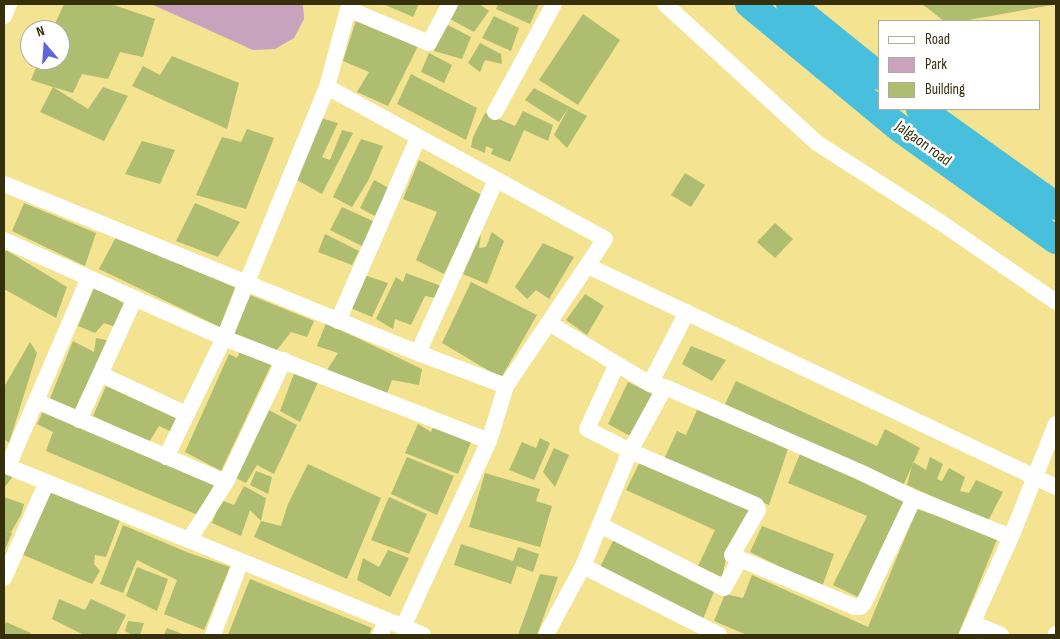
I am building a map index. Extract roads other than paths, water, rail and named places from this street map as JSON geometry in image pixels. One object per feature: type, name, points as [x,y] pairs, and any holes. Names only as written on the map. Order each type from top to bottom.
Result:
[{"type":"highway","name":"Jalgaon road","points":[[749,4],[898,127],[1056,240]]},
{"type":"highway","points":[[790,4],[878,75]]},
{"type":"highway","name":"Jalgaon road","points":[[921,110],[1056,206]]},
{"type":"street","points":[[4,16],[9,4]]},
{"type":"street","points":[[166,457],[224,338],[327,87],[348,9],[429,43],[450,4]]},
{"type":"street","points":[[494,112],[554,4]]},
{"type":"street","points":[[665,4],[817,143],[940,222],[1056,302]]},
{"type":"street","points":[[327,87],[605,239],[506,386],[489,441],[403,627]]},
{"type":"street","points":[[338,321],[418,138]]},
{"type":"street","points":[[418,353],[496,180]]},
{"type":"street","points":[[4,184],[246,284],[506,386]]},
{"type":"street","points":[[4,240],[224,338],[284,360],[415,414],[489,441]]},
{"type":"street","points":[[588,266],[1056,487]]},
{"type":"street","points":[[89,278],[36,402],[6,466],[423,635]]},
{"type":"street","points":[[79,420],[135,298]]},
{"type":"street","points":[[546,635],[583,566],[687,312]]},
{"type":"street","points":[[549,323],[657,386],[860,472],[914,498],[1010,537]]},
{"type":"street","points":[[190,540],[226,482],[284,360]]},
{"type":"street","points":[[617,364],[586,429],[630,451],[756,505],[758,510],[733,556],[855,607],[860,607],[864,603],[914,498]]},
{"type":"street","points":[[100,374],[186,414]]},
{"type":"street","points":[[36,402],[226,482]]},
{"type":"street","points":[[1001,635],[970,629],[1056,424]]},
{"type":"street","points":[[4,578],[46,482]]},
{"type":"street","points":[[600,525],[724,588],[740,559]]},
{"type":"street","points":[[213,635],[241,561]]},
{"type":"street","points":[[583,566],[719,635]]},
{"type":"street","points":[[380,635],[387,620]]}]
